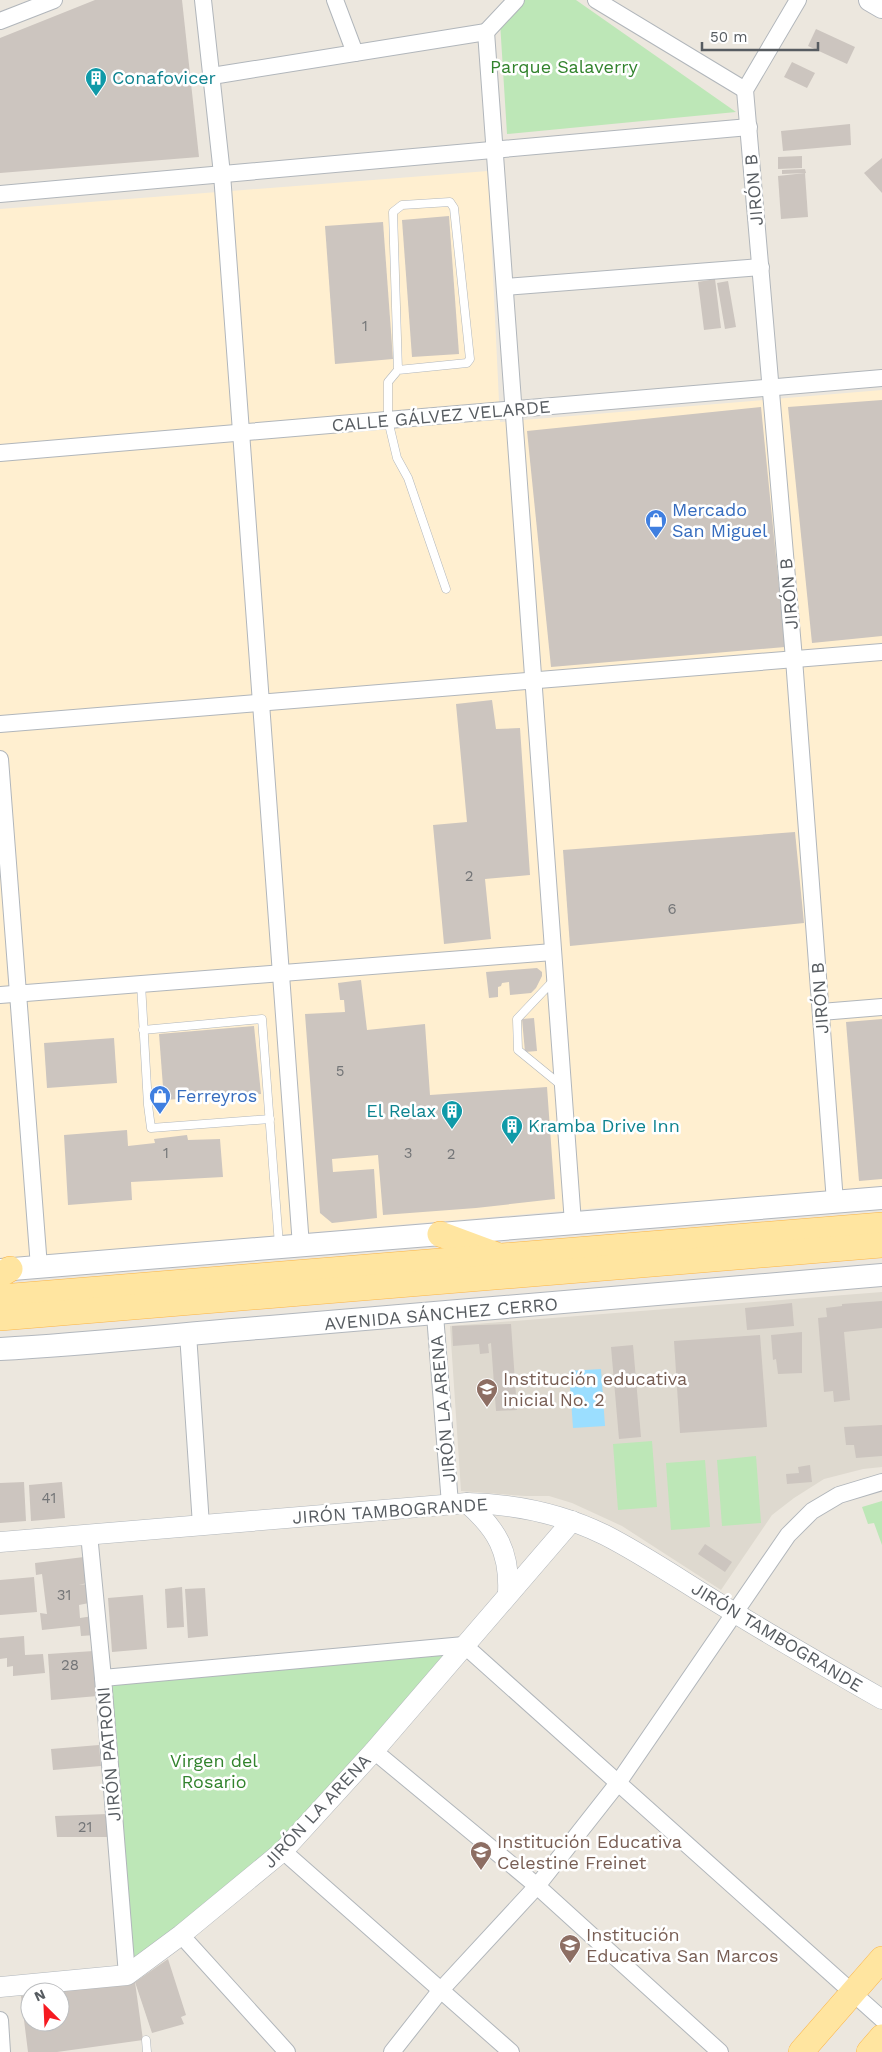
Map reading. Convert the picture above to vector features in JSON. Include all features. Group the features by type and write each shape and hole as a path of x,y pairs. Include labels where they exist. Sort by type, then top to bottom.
{"main road":[{"path":"870,0 882,7"},
{"path":"3,1271 882,1198"},
{"path":"0,1297 882,1225"},
{"path":"440,1234 501,1257"},
{"name":"AVENIDA SÁNCHEZ CERRO","path":"0,1318 882,1245"},
{"name":"AVENIDA SÁNCHEZ CERRO","path":"0,1349 74,1345 188,1334 436,1315 882,1275"},
{"path":"801,2052 882,1959"},
{"path":"869,2052 882,2037"}],"street":[{"path":"0,21 54,0"},
{"path":"203,0 222,174 281,973 290,1246"},
{"path":"335,0 355,53"},
{"path":"212,76 486,32 516,0"},
{"path":"596,0 745,90 798,0"},
{"path":"486,32 573,1223"},
{"name":"JIRÓN B","path":"745,90 794,659 835,1202"},
{"path":"0,194 749,127"},
{"path":"505,287 761,268"},
{"name":"CALLE GÁLVEZ VELARDE","path":"0,454 882,378"},
{"path":"0,724 882,652"},
{"path":"0,759 39,1267"},
{"path":"0,995 553,952"},
{"path":"821,1012 882,1007"},
{"name":"JIRÓN LA ARENA","path":"436,1315 458,1503 492,1528 506,1559 509,1576 508,1593"},
{"path":"188,1334 202,1525"},
{"path":"392,2052 440,1991 536,1886 618,1783 788,1535 812,1511 839,1495 875,1482 882,1482"},
{"name":"JIRÓN TAMBOGRANDE","path":"0,1542 458,1503 493,1504 530,1509 572,1521 633,1550 734,1613 882,1699"},
{"name":"JIRÓN LA ARENA","path":"127,1975 181,1935 284,1851 374,1751 508,1593 572,1521"},
{"name":"JIRÓN PATRONI","path":"89,1534 103,1678 127,1975"},
{"path":"103,1678 464,1645 882,2019"},
{"path":"374,1751 536,1886 720,2052"},
{"path":"284,1851 511,2052"},
{"path":"181,1935 287,2052"},
{"path":"0,1987 127,1975"},
{"path":"0,2020 2,2052"}],"lane":[{"path":"398,370 467,363 470,359 454,208 450,202 402,205 393,212 398,370 388,382 388,420 397,458 408,478 446,589"},
{"path":"556,978 517,1019 518,1050 563,1088"},
{"path":"141,984 151,1128 270,1120"},
{"path":"143,1030 262,1020 270,1120 290,1246"},
{"path":"146,2040 148,2052"}],"shaded area":[{"path":"488,171 500,422 882,390 882,1192 610,1207 0,1259 0,209"},
{"path":"882,1292 882,1467 863,1469 824,1479 794,1498 772,1515 721,1590 622,1526 572,1503 549,1496 461,1491 450,1326"}],"green space":[{"name":"Parque Salaverry","path":"520,0 576,0 736,112 507,134 500,22"},
{"path":"652,1441 657,1507 618,1510 613,1444"},
{"path":"756,1456 761,1523 722,1526 717,1460"},
{"path":"705,1460 710,1527 671,1530 666,1463"},
{"path":"882,1501 882,1545 874,1523 868,1524 862,1507"},
{"name":"Virgen del Rosario","path":"464,1645 283,1851 127,1975 103,1678"}],"water":[{"path":"601,1369 605,1426 573,1428 569,1371"}],"building":[{"name":"Conafovicer","path":"95,0 182,0 199,157 0,173 0,38"},
{"path":"816,29 855,47 847,64 808,46"},
{"path":"792,62 815,73 807,88 784,77"},
{"path":"850,124 851,145 783,151 781,131"},
{"path":"802,156 802,168 778,169 778,157"},
{"path":"882,158 882,193 864,173"},
{"path":"805,169 806,173 782,174 782,170"},
{"path":"805,173 808,217 781,219 778,176"},
{"path":"449,216 459,354 412,357 402,220"},
{"path":"383,222 393,359 335,364 325,226"},
{"path":"715,279 721,328 704,330 698,282"},
{"path":"728,281 736,327 725,329 717,283"},
{"path":"882,400 882,636 812,643 788,407"},
{"name":"Mercado San Miguel","path":"761,407 785,647 551,667 527,431"},
{"path":"492,700 496,729 520,728 530,875 485,879 491,939 444,944 433,825 467,822 456,704"},
{"path":"795,832 804,923 570,946 563,850"},
{"path":"537,968 542,972 542,976 531,993 510,995 509,982 502,983 498,987 498,997 489,998 486,972"},
{"path":"361,980 367,1030 425,1024 430,1095 547,1087 555,1199 476,1208 383,1215 378,1155 332,1159 333,1172 374,1169 377,1218 332,1223 320,1213 305,1014 345,1012 344,1000 340,1000 338,983"},
{"path":"534,1018 537,1051 525,1052 522,1019"},
{"path":"882,1019 882,1179 859,1181 846,1022"},
{"path":"254,1026 261,1094 164,1100 159,1034"},
{"path":"114,1038 117,1083 47,1088 44,1043"},
{"path":"127,1130 128,1146 155,1143 154,1139 187,1135 188,1140 220,1139 223,1177 131,1182 132,1200 68,1205 64,1135"},
{"path":"882,1301 882,1328 844,1332 850,1400 834,1402 833,1391 824,1392 818,1318 827,1317 826,1308 842,1306 842,1304"},
{"path":"792,1303 794,1326 747,1330 745,1308"},
{"path":"511,1324 517,1410 496,1411 491,1343 488,1344 489,1353 480,1354 479,1344 453,1346 452,1326"},
{"path":"802,1332 802,1373 778,1374 776,1359 773,1360 771,1335"},
{"path":"760,1335 767,1427 680,1433 674,1341"},
{"path":"633,1345 641,1437 619,1439 611,1347"},
{"path":"882,1425 882,1456 856,1458 854,1445 846,1445 844,1427"},
{"path":"810,1465 812,1482 787,1484 786,1474 799,1473 798,1467"},
{"path":"24,1482 26,1521 0,1523 0,1483"},
{"path":"62,1482 65,1518 31,1521 29,1485"},
{"path":"705,1544 732,1562 725,1572 698,1554"},
{"path":"84,1557 87,1583 79,1585 87,1584 89,1603 79,1605 80,1618 93,1616 95,1635 81,1636 80,1626 42,1630 40,1613 47,1614 42,1574 36,1575 35,1563"},
{"path":"34,1577 37,1612 0,1615 0,1580"},
{"path":"182,1587 184,1627 167,1628 165,1589"},
{"path":"205,1588 208,1636 188,1638 185,1589"},
{"path":"143,1595 147,1649 112,1652 108,1598"},
{"path":"24,1636 25,1655 43,1654 45,1673 13,1676 13,1666 7,1667 7,1658 0,1659 0,1638"},
{"path":"94,1651 98,1696 51,1700 48,1654"},
{"path":"99,1745 101,1766 53,1770 51,1749"},
{"path":"107,1814 108,1837 57,1837 55,1816"},
{"path":"168,1959 186,2015 181,2017 184,2024 152,2033 135,1982"},
{"path":"135,1982 143,2040 57,2052 28,2052 26,2032 70,2032 70,1990"}],"place":[{"name":"Conafovicer","path":"96,97"},
{"name":"Mercado San Miguel","path":"656,539"},
{"name":"Ferreyros","path":"160,1115"},
{"name":"El Relax","path":"452,1130"},
{"name":"Kramba Drive Inn","path":"512,1145"},
{"name":"Institución educativa inicial No. 2","path":"487,1408"},
{"name":"Institución Educativa Celestine Freinet","path":"481,1871"},
{"name":"Institución Educativa San Marcos","path":"570,1964"}]}
